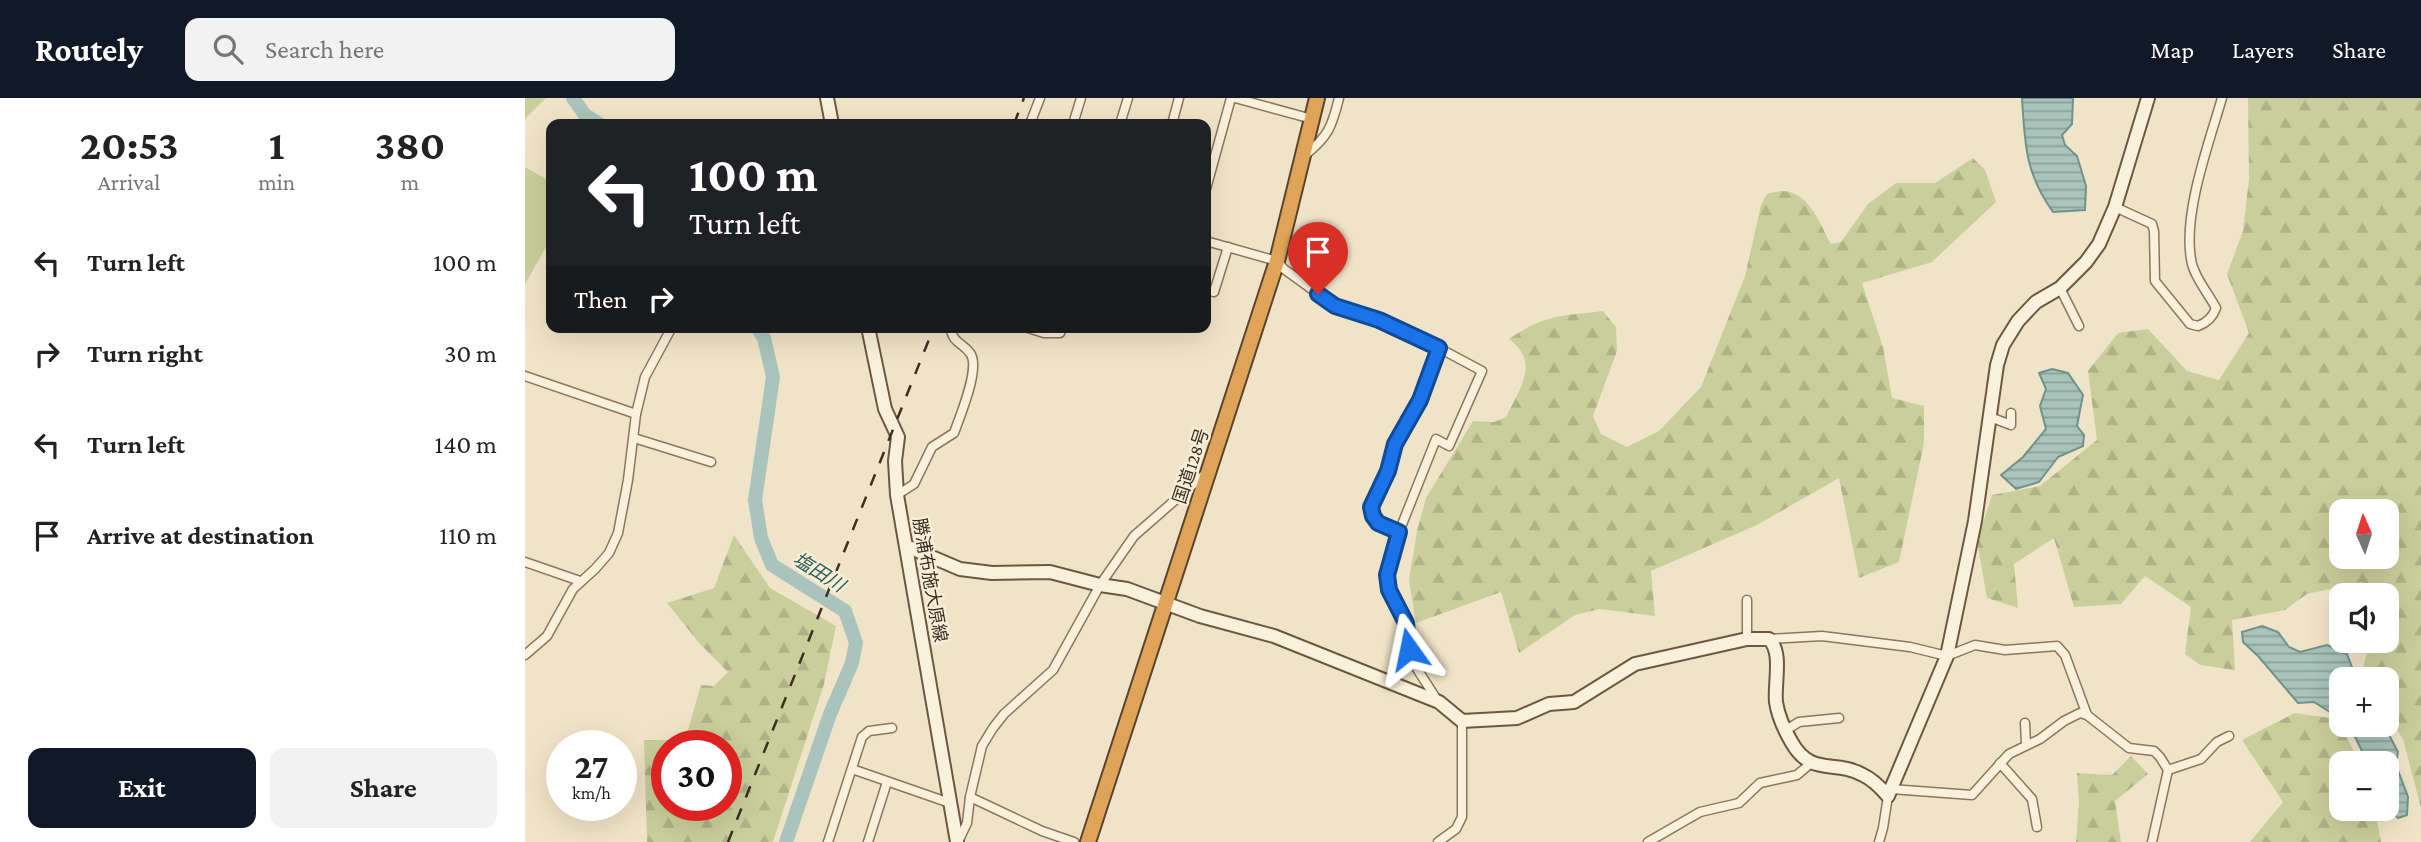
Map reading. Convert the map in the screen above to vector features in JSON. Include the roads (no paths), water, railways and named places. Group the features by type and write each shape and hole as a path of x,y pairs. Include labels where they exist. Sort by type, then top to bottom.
{"highway":[{"name":"国道128号","path":"1088,842 1277,261 1317,98"}],"street":[{"path":"827,98 831,119"},
{"path":"1032,119 1040,98"},
{"path":"1074,119 1080,98"},
{"path":"1122,119 1128,98"},
{"path":"1173,119 1179,98"},
{"path":"1211,172 1233,98 1313,119"},
{"path":"1304,156 1322,141 1329,131 1339,98"},
{"path":"1879,842 1889,793 1947,656 1970,547 1997,365 2003,345 2018,321 2036,302 2060,288 2086,262 2099,244 2115,206 2148,98"},
{"path":"2115,206 2152,224 2154,281 2190,324 2198,326 2205,323 2215,307 2192,264 2190,229 2198,184 2222,98"},
{"path":"1211,242 1277,261 1335,306 1389,324 1482,371 1449,446 1436,439 1399,532 1387,575 1389,590 1406,623 1414,664 1439,702 1462,721 1517,718 1549,704 1574,702 1635,664 1747,639 1822,636 1910,647 1947,656 1975,645 2005,650 2057,646 2065,655 2087,715"},
{"path":"1211,291 1214,292 1227,247"},
{"path":"2060,288 2079,326"},
{"path":"525,655 547,636 568,598 580,581 595,569 608,553 618,533 636,414 648,369 669,333"},
{"name":"勝浦布施大原線","path":"869,333 885,408 898,438 895,461 897,495 958,842"},
{"path":"897,495 914,484 932,447 954,433 974,368 970,352 953,338 952,333"},
{"path":"1399,532 1378,523 1371,507 1388,471 1395,444 1420,400 1439,348"},
{"path":"525,376 636,414"},
{"path":"1990,417 2011,425 2011,413"},
{"path":"634,438 711,462"},
{"path":"958,842 967,823 982,746 1005,714 1053,670 1100,585 1134,536 1210,470"},
{"path":"906,546 960,569 992,573 1050,572 1127,589 1200,616 1274,636 1439,702"},
{"path":"525,562 580,581"},
{"path":"1747,600 1747,639"},
{"path":"1769,639 1776,648 1776,702 1794,745 1811,763 1843,768 1863,775 1889,793 1972,795 2009,754 2040,739 2080,713 2087,715 2129,748 2154,751 2161,757 2168,771 2152,842"},
{"path":"1786,730 1799,722 1839,718"},
{"path":"1438,842 1456,829 1462,817 1462,721"},
{"path":"2025,723 2026,744"},
{"path":"828,842 862,737 869,731 892,728"},
{"path":"2168,771 2201,759 2217,742 2229,736"},
{"path":"1648,842 1700,812 1738,803 1760,783 1797,775 1811,763"},
{"path":"2000,763 2032,799 2038,827"},
{"path":"852,769 950,803"},
{"path":"868,842 887,782"},
{"path":"970,797 1042,831 1074,842"}],"water":[{"path":"2022,98 2073,98 2072,124 2062,135 2065,145 2077,156 2086,186 2085,210 2053,212 2044,198 2028,158"},
{"path":"2052,369 2068,373 2083,395 2077,426 2084,435 2083,446 2058,457 2039,482 2016,489 2001,475 2023,457 2046,429 2040,406 2046,389 2039,373"},
{"path":"2262,626 2278,632 2289,647 2300,652 2327,645 2329,653 2347,654 2352,667 2329,667 2329,711 2314,702 2298,703 2243,642 2242,632"},
{"path":"2355,737 2390,737 2397,751 2362,751"},
{"path":"2399,773 2408,797 2407,815 2399,818"}],"waterway":[{"name":"塩田川","path":"573,98 591,119"},
{"name":"塩田川","path":"761,333 773,377 755,500 761,538 772,565 845,611 856,643 852,663 830,714 786,842"}],"railway":[{"path":"1016,119 1024,98"},
{"path":"728,842 932,333"}]}
